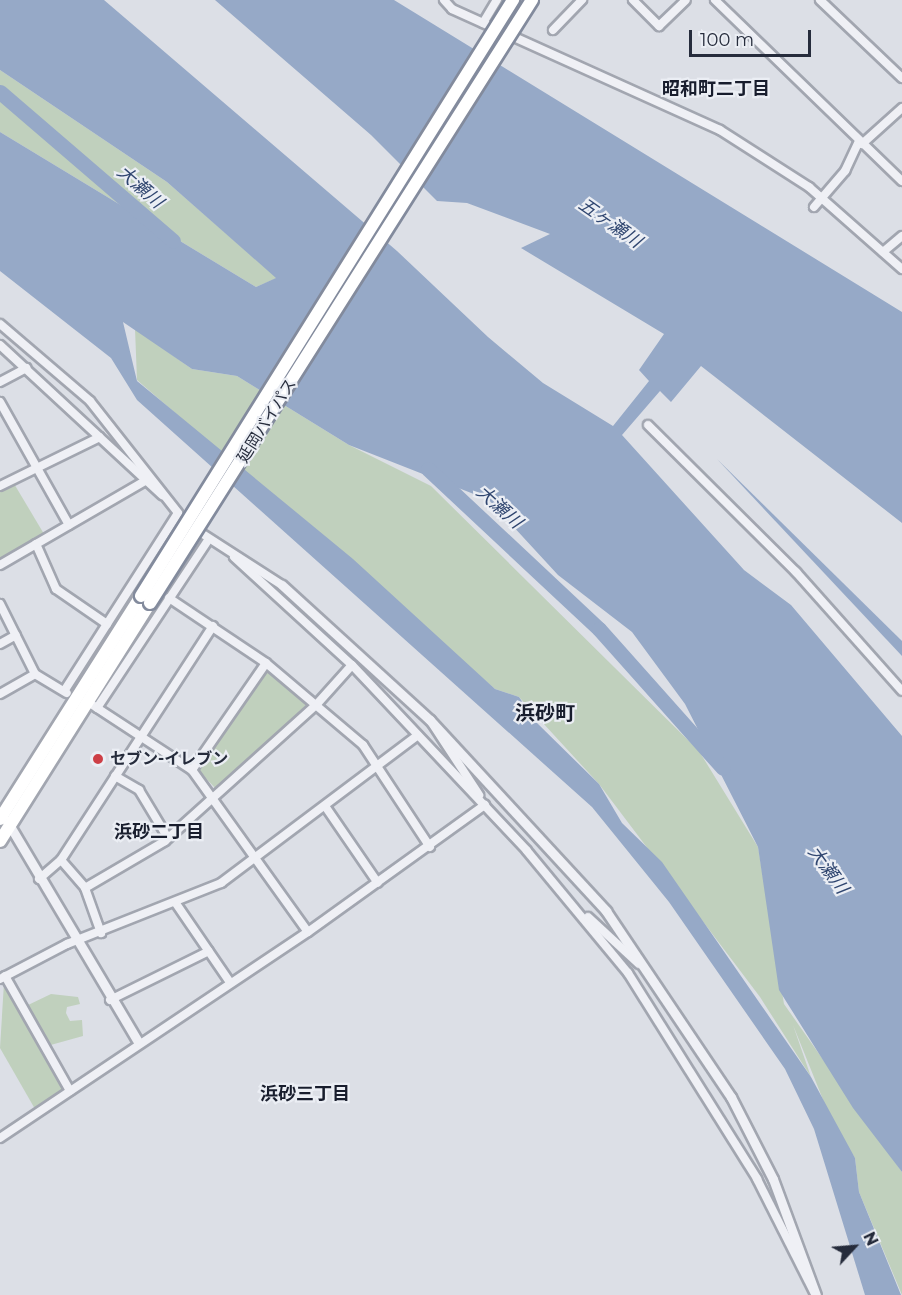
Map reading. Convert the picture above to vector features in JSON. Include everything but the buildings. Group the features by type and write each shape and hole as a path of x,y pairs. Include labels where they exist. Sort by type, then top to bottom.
{"highway":[{"name":"延岡バイパス","path":"3,817 92,705 145,600 513,0"},
{"name":"延岡バイパス","path":"0,841 3,817 70,695 145,600 532,0"}],"street":[{"path":"444,0 483,23 720,130 821,196 902,269"},
{"path":"483,23 497,0"},
{"path":"553,30 582,0"},
{"path":"633,0 659,26 686,0"},
{"path":"820,0 902,78"},
{"path":"720,2 902,181"},
{"path":"814,207 821,196 845,171 860,142 902,108"},
{"path":"883,252 902,236"},
{"path":"0,324 90,401 178,513"},
{"path":"0,345 100,437 207,542 282,585 430,720 572,870 650,969 750,1131 816,1294"},
{"path":"0,382 26,368"},
{"path":"0,402 34,467 69,525"},
{"path":"648,425 796,572 902,692"},
{"path":"0,486 34,467 100,437"},
{"path":"0,565 146,481"},
{"path":"0,604 35,674 70,695 107,624 178,513"},
{"path":"207,542 92,705 192,770 217,798 308,932"},
{"path":"36,544 56,589 107,624"},
{"path":"234,557 352,665 579,912 628,973 706,1093 816,1294"},
{"path":"169,598 266,663 363,745 430,847"},
{"path":"39,879 61,860 213,626"},
{"path":"0,644 15,635"},
{"path":"192,770 266,663"},
{"path":"85,888 168,838 217,798 317,704 352,665"},
{"path":"0,694 35,674"},
{"path":"430,720 486,809"},
{"path":"70,1091 3,978 75,944 221,883 377,768 417,735"},
{"path":"115,776 139,790 168,838"},
{"path":"326,806 378,883"},
{"path":"0,1138 229,981 308,932 486,809"},
{"path":"3,817 75,944 139,1043"},
{"path":"61,860 85,888 101,933"},
{"path":"175,902 229,981"},
{"path":"579,912 650,969"},
{"path":"110,1000 208,951"}],"green space":[{"path":"0,70 167,182 277,278 256,287 0,132"},
{"path":"135,329 192,369 237,376 349,445 431,486 699,751 758,847 784,1004 902,1172 902,1295 859,1192 855,1158 834,1127 793,1025 811,1077 760,997 599,784 519,697 495,689 137,380"},
{"path":"13,482 44,534 0,562 0,489"},
{"path":"267,670 308,703 218,791 197,769"},
{"path":"4,983 64,1089 35,1109 0,1048"},
{"path":"51,994 78,997 80,1004 67,1007 66,1013 70,1021 82,1020 83,1036 47,1046 26,1006"}],"water":[{"name":"五ヶ瀬川","path":"0,0 104,0 397,251 488,337 543,383 613,426 649,381 639,370 664,334 521,248 550,234 467,203 437,201 371,135 215,0 394,0 902,312 902,523 701,366 671,402 660,391 622,435 744,570 791,605 902,736 902,1172 853,1108 779,990 758,847 685,704 632,632 558,575 489,500 349,445 237,376 192,369 123,322 137,381 353,559 495,689 519,697 537,723 599,784 622,823 662,862 811,1077 855,1158 859,1192 901,1295 865,1295 814,1129 785,1069 669,902 592,807 137,400 111,358 0,271 0,132 256,287 276,278 167,182 0,70"},
{"path":"717,459 902,641 902,656"}],"waterway":[{"name":"大瀬川","path":"0,92 173,241"},
{"name":"大瀬川","path":"428,469 599,629 723,768"}],"place":[{"name":"セブン-イレブン","path":"98,759"}],"district":[{"name":"昭和町二丁目","path":"716,89"},
{"name":"浜砂町","path":"545,713"},
{"name":"浜砂二丁目","path":"159,832"},
{"name":"浜砂三丁目","path":"305,1094"}]}
